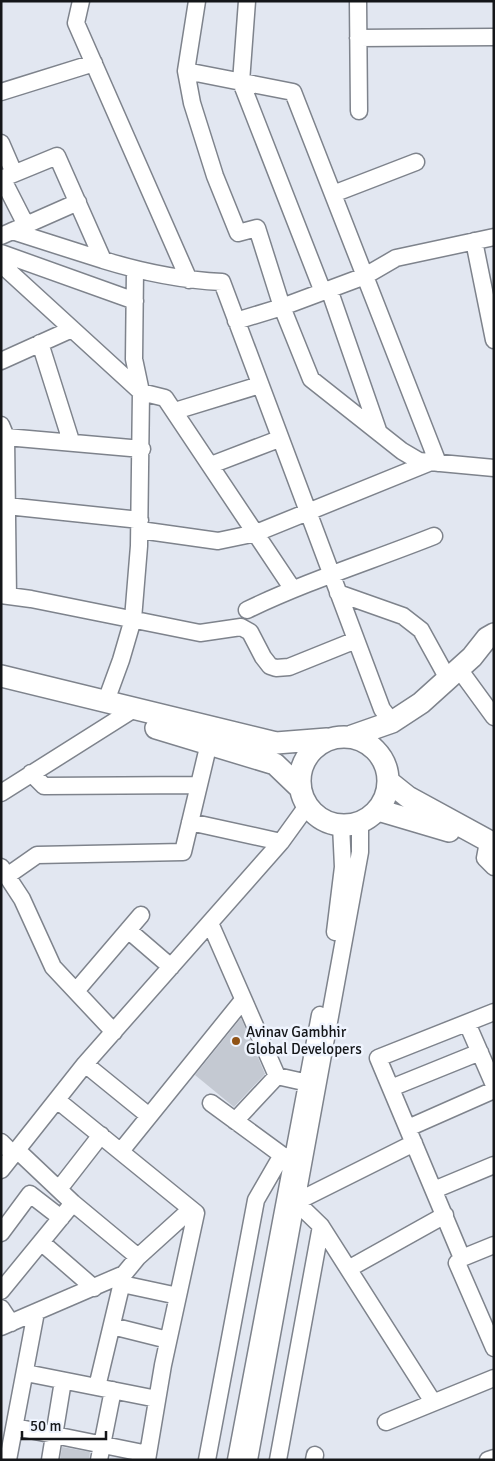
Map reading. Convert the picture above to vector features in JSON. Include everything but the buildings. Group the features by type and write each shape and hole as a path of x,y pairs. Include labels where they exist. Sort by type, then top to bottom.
{"main road":[{"path":"1,676 276,743 327,739 352,736 392,722 421,703 460,668 487,638 494,634"},
{"path":"460,668 494,647"},
{"path":"134,709 148,726 275,764 303,797 316,816 328,822 351,824 378,810 386,796 388,781 383,761 371,745 352,736"},
{"path":"371,745 392,722"},
{"path":"303,797 300,772 305,758 314,747 327,739"},
{"path":"388,781 408,797 491,843"},
{"path":"378,810 491,843"}],"street":[{"path":"81,1 76,23 189,280"},
{"path":"197,1 186,71 192,103 215,176 238,233 257,228 282,307 311,379 379,433 419,461 494,468"},
{"path":"247,1 241,82 326,291 379,433"},
{"path":"358,1 359,111"},
{"path":"358,38 494,37"},
{"path":"2,88 94,63"},
{"path":"186,71 293,92 365,276 434,463"},
{"path":"1,143 6,177 9,232"},
{"path":"6,177 58,156 103,260"},
{"path":"333,194 416,162"},
{"path":"9,232 78,202"},
{"path":"9,232 135,270 189,280 222,282 279,439 382,709 392,722"},
{"path":"236,321 282,307 365,276 396,258 494,238"},
{"path":"474,241 494,340"},
{"path":"1,253 135,301"},
{"path":"1,264 141,392 165,398 292,588"},
{"path":"106,701 133,619 140,525 141,392 134,359 135,270"},
{"path":"2,359 72,329"},
{"path":"40,343 71,441"},
{"path":"175,411 260,385"},
{"path":"142,449 3,431 7,506 5,596 200,633 241,627 250,632 263,657 270,666 276,668 289,667 356,640"},
{"path":"211,465 279,439"},
{"path":"7,506 140,525 218,540 256,533 434,463"},
{"path":"246,610 292,588 332,576 434,536"},
{"path":"338,593 403,616 422,630 460,668 494,717"},
{"path":"1,793 134,709"},
{"path":"114,1032 53,967 22,899 4,871 38,855 182,852 209,743"},
{"path":"31,773 44,786 199,785"},
{"path":"1,1170 86,1064 281,842 303,797"},
{"path":"190,822 281,842"},
{"path":"248,1460 291,1197 292,1162 313,1084 360,852 351,824"},
{"path":"491,843 484,858 494,867"},
{"path":"76,991 141,915"},
{"path":"210,923 276,1076"},
{"path":"128,930 171,967"},
{"path":"120,1151 243,1000"},
{"path":"462,1258 378,1058 494,1012"},
{"path":"467,1023 494,1085"},
{"path":"391,1088 480,1052"},
{"path":"86,1064 149,1116"},
{"path":"276,1076 313,1084"},
{"path":"234,1121 276,1076"},
{"path":"408,1128 494,1090"},
{"path":"15,1427 54,1435 100,1452 147,1457 168,1340 196,1213 57,1100"},
{"path":"211,1103 292,1162"},
{"path":"59,1189 101,1135"},
{"path":"1,1142 138,1257"},
{"path":"291,1197 414,1143"},
{"path":"207,1460 256,1200 292,1162"},
{"path":"434,1190 494,1165"},
{"path":"1,1233 30,1194 61,1218"},
{"path":"291,1197 321,1226 350,1268 433,1402"},
{"path":"236,1460 291,1197"},
{"path":"1,1291 73,1202"},
{"path":"100,1452 112,1326 123,1279 138,1257 191,1208"},
{"path":"350,1268 444,1215"},
{"path":"278,1460 321,1226"},
{"path":"41,1242 94,1288"},
{"path":"494,1245 462,1258 457,1263 494,1348"},
{"path":"1,1308 4,1327 94,1288 123,1279 178,1296"},
{"path":"8,1460 26,1373 36,1312"},
{"path":"112,1326 168,1340"},
{"path":"26,1373 157,1399"},
{"path":"386,1422 494,1378"},
{"path":"50,1460 63,1380"},
{"path":"488,1460 494,1458"}],"place":[{"name":"Avinav Gambhir Global Developers","path":"236,1041"}]}
